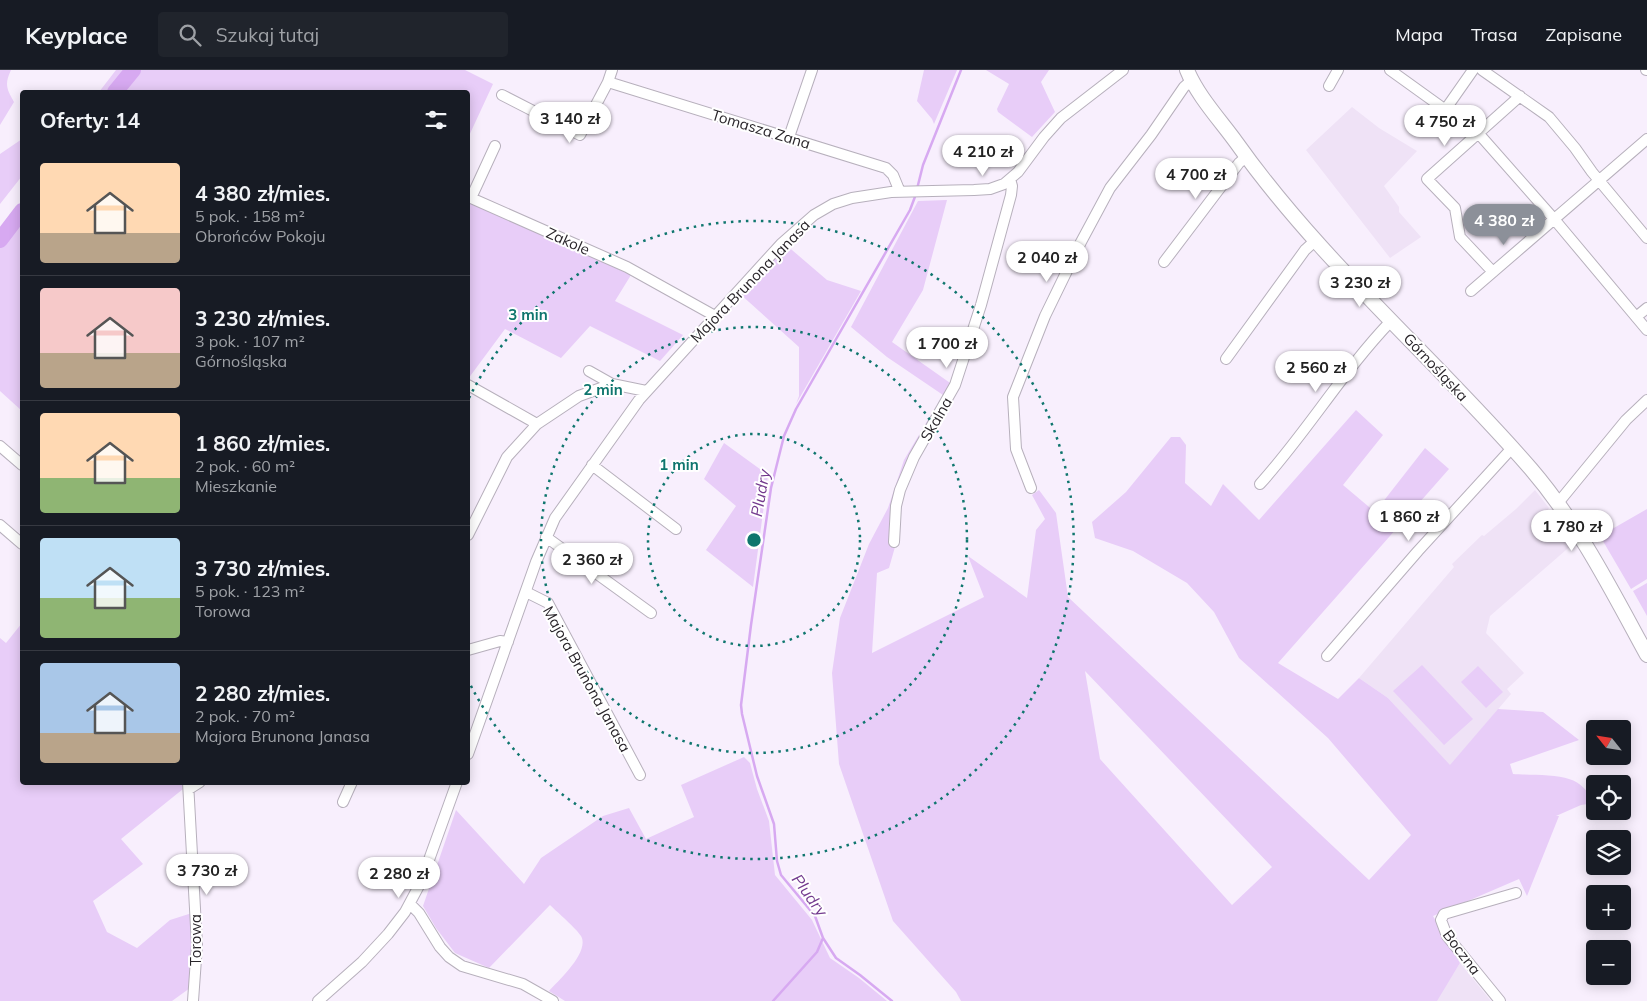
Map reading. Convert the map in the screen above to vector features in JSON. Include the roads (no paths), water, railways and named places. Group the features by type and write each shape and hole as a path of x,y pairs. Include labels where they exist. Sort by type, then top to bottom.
{"street":[{"path":"502,94 580,135 608,82 612,70"},
{"path":"789,137 812,70"},
{"name":"Majora Brunona Janasa","path":"470,748 546,537 562,507 646,391 786,238 814,215 829,206 852,198 876,193 964,191 1001,185 1018,172 1061,118 1123,70"},
{"path":"1328,86 1338,70"},
{"path":"1390,70 1479,134 1554,219 1647,330"},
{"path":"1445,110 1472,70"},
{"path":"1482,70 1549,117 1647,238"},
{"path":"1031,488 1016,449 1013,397 1045,316 1110,188 1184,88 1192,80"},
{"name":"Górnośląska","path":"1192,80 1246,157 1280,200 1512,448 1558,503 1593,558 1647,655"},
{"name":"Tomasza Zana","path":"608,82 886,168 894,175 904,192"},
{"path":"1493,272 1460,237 1455,208 1427,179 1520,96"},
{"path":"1471,291 1647,139"},
{"name":"Zakole","path":"495,146 471,198 626,268 715,316"},
{"path":"1164,262 1239,163 1246,157"},
{"name":"Skalna","path":"894,542 896,506 906,476 914,457 955,385 982,305 1011,195 1012,186 1010,180"},
{"path":"1226,359 1305,250 1316,240"},
{"path":"1636,317 1647,308"},
{"path":"1260,484 1282,460 1361,355 1392,321"},
{"path":"589,371 612,384 646,391"},
{"path":"470,522 507,457 537,424 579,396 612,384"},
{"path":"470,386 537,424"},
{"path":"1558,503 1626,420 1647,400"},
{"path":"0,446 20,463"},
{"path":"1327,656 1418,551 1512,448"},
{"path":"592,465 676,529"},
{"path":"0,525 20,542"},
{"path":"546,537 651,613"},
{"name":"Majora Brunona Janasa","path":"526,592 548,603 640,775"},
{"path":"470,649 500,641 508,642"},
{"path":"343,802 351,785"},
{"path":"318,1001 369,955 397,924 410,904 421,882 456,785"},
{"name":"Torowa","path":"188,786 197,945 192,1001"},
{"name":"Boczna","path":"1500,1001 1447,936 1441,920 1444,914 1516,893"},
{"path":"410,904 419,913 440,947 449,957 462,966 523,984 553,1001"}],"waterway":[{"path":"117,90 133,70"},
{"name":"Pludry","path":"917,189 923,165 961,70"},
{"name":"Pludry","path":"892,1001 836,958 823,938 815,916 781,875 777,861 774,824 757,776 741,705 771,488 784,436 796,409 910,210 916,194"},
{"path":"0,240 20,214"},
{"path":"773,1001 817,952 823,938"}]}
